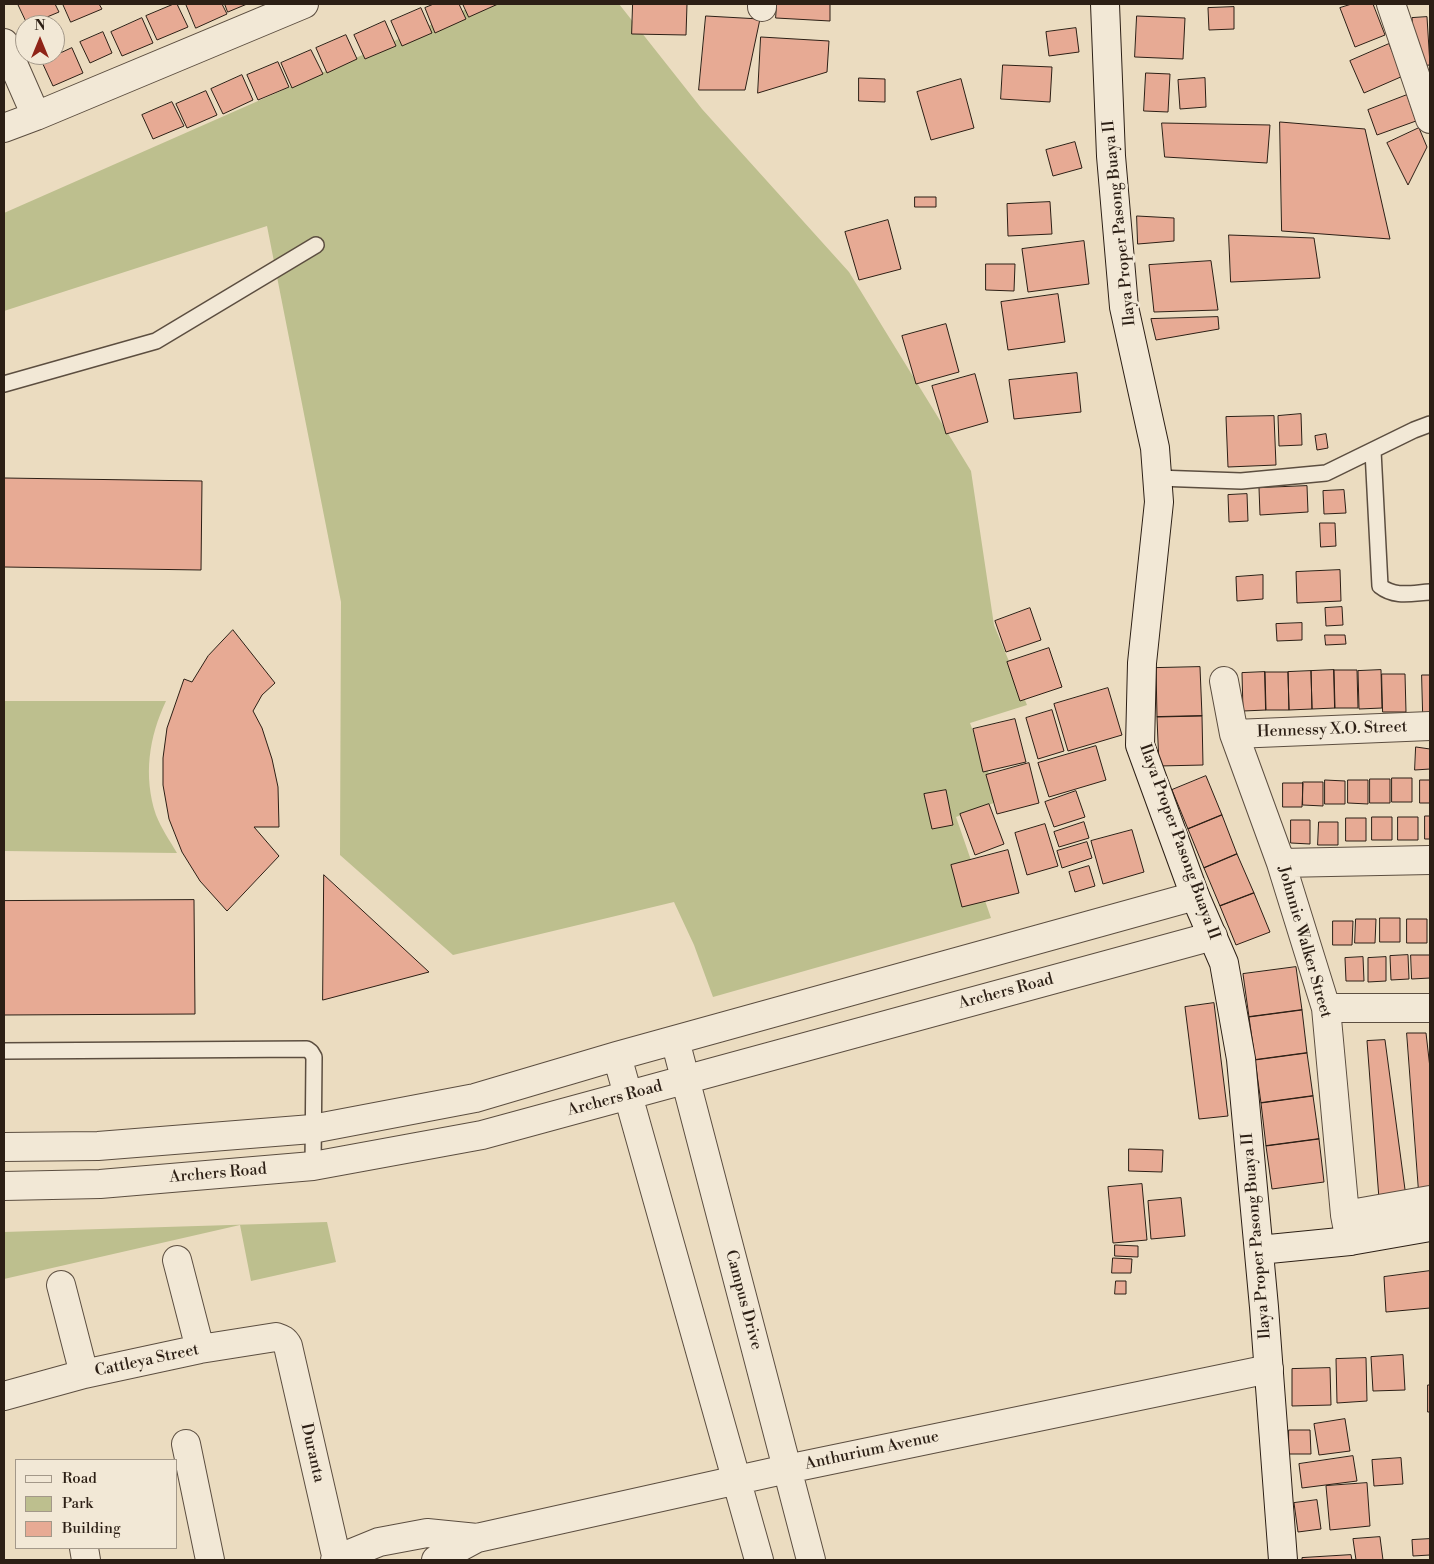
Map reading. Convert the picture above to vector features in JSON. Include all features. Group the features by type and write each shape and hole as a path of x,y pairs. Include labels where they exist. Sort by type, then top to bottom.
{"street":[{"path":"4,128 304,4"},
{"name":"Ilaya Proper Pasong Buaya II","path":"1105,4 1111,156 1124,307 1155,448 1159,502 1142,663 1140,744 1195,896 1224,963 1241,1059 1269,1369 1283,1560"},
{"path":"1396,4 1391,4 1430,119"},
{"path":"4,43 36,116"},
{"name":"Johnnie Walker Street","path":"1224,681 1234,734 1281,863 1326,1008 1347,1228"},
{"name":"Hennessy X.O. Street","path":"1234,734 1430,726"},
{"path":"1281,863 1430,860"},
{"path":"4,1147 98,1146 312,1129 475,1098 617,1056 1195,896"},
{"name":"Archers Road","path":"4,1186 100,1184 314,1166 482,1135 1213,936"},
{"path":"1326,1008 1430,1008"},
{"name":"Campus Drive","path":"675,1040 811,1560"},
{"path":"617,1056 759,1560"},
{"path":"1259,1250 1347,1228 1430,1200"},
{"path":"1347,1228 1430,1228"},
{"path":"177,1260 200,1349"},
{"path":"61,1284 84,1374"},
{"name":"Cattleya Street","path":"4,1396 84,1374 200,1349 276,1338 286,1341 288,1346"},
{"name":"Duranta","path":"288,1346 337,1560"},
{"name":"Anthurium Avenue","path":"436,1560 477,1538 787,1469 1269,1369"},
{"path":"186,1444 210,1560"},
{"name":"Anthurium Avenue","path":"337,1560 379,1542 427,1533 477,1538"}],"lane":[{"path":"4,384 156,341 316,245"},
{"path":"1157,478 1241,481 1326,473 1430,424"},
{"path":"1373,451 1380,586 1388,592 1399,594 1430,592"},
{"path":"4,1051 307,1049 314,1057 312,1129 314,1166"}],"green space":[{"path":"478,4 619,4 702,109 849,272 971,471 994,625 1027,705 970,723 999,801 956,817 991,918 713,997 694,945 674,902 453,955 340,855 341,602 267,226 4,311 4,213"},
{"path":"4,701 166,701 155,729 152,743 149,771 150,786 156,815 177,853 4,851"},
{"path":"327,1222 336,1262 251,1281 240,1225 4,1279 4,1232"}],"building":[{"path":"18,4 55,4 59,12 52,15 23,15"},
{"path":"63,4 99,4 102,9 71,22"},
{"path":"177,4 188,27 157,40 146,16"},
{"path":"186,4 222,4 227,14 196,28"},
{"path":"225,4 247,4 228,12"},
{"path":"434,4 459,4 466,19 435,33 425,8"},
{"path":"463,4 498,4 469,17"},
{"path":"633,4 687,4 686,35 632,34"},
{"path":"777,4 830,4 830,21 776,18"},
{"path":"1352,4 1373,4 1385,35 1355,47 1340,8"},
{"path":"1234,7 1234,29 1209,30 1208,8"},
{"path":"421,8 432,33 402,46 391,21"},
{"path":"706,16 760,19 745,90 699,90"},
{"path":"1137,16 1185,18 1183,59 1135,57"},
{"path":"1427,17 1430,65 1416,66 1412,18"},
{"path":"142,18 153,43 122,56 111,32"},
{"path":"385,21 396,46 365,59 354,35"},
{"path":"1076,28 1079,52 1049,56 1046,32"},
{"path":"103,32 112,53 90,63 80,42"},
{"path":"346,35 357,59 327,73 316,48"},
{"path":"761,37 829,41 827,72 758,93"},
{"path":"1389,44 1403,76 1364,93 1350,61"},
{"path":"72,48 83,73 53,86 43,65 65,65 65,51"},
{"path":"311,50 323,74 292,88 281,63"},
{"path":"278,62 289,87 258,100 247,75"},
{"path":"1003,65 1052,67 1050,102 1001,99"},
{"path":"1146,73 1170,74 1168,112 1144,111"},
{"path":"242,75 253,100 223,114 211,89"},
{"path":"859,78 885,79 885,102 859,101"},
{"path":"1205,78 1206,107 1180,109 1178,80"},
{"path":"961,79 974,128 931,140 917,92"},
{"path":"206,91 217,115 187,128 176,104"},
{"path":"1407,95 1416,121 1377,135 1368,110"},
{"path":"172,102 184,126 153,139 142,115"},
{"path":"1280,122 1365,129 1390,239 1282,231"},
{"path":"1162,123 1270,125 1267,163 1165,157"},
{"path":"1419,128 1427,147 1408,185 1387,143"},
{"path":"1075,142 1082,168 1053,176 1046,150"},
{"path":"915,197 936,197 936,207 915,207"},
{"path":"1050,202 1052,234 1008,236 1007,204"},
{"path":"1137,216 1174,218 1174,241 1138,244"},
{"path":"888,220 901,269 859,280 845,232"},
{"path":"1229,235 1314,238 1320,278 1231,282"},
{"path":"1084,241 1089,284 1028,292 1022,249"},
{"path":"1211,261 1218,310 1154,312 1149,265"},
{"path":"986,264 1015,264 1014,291 986,290"},
{"path":"1058,294 1065,342 1008,350 1001,302"},
{"path":"1218,317 1219,329 1156,340 1151,319"},
{"path":"946,324 959,372 916,384 902,336"},
{"path":"1077,373 1081,412 1014,419 1009,380"},
{"path":"975,374 988,422 946,434 932,386"},
{"path":"1301,414 1302,445 1279,446 1278,416"},
{"path":"1274,416 1276,465 1228,467 1226,417"},
{"path":"1326,434 1328,448 1317,450 1315,436"},
{"path":"4,478 202,481 201,570 4,567"},
{"path":"1307,486 1308,512 1260,515 1259,488"},
{"path":"1344,490 1346,513 1324,514 1323,491"},
{"path":"1247,494 1248,521 1229,522 1228,495"},
{"path":"1320,523 1335,523 1336,546 1321,547"},
{"path":"1340,570 1341,601 1297,603 1296,572"},
{"path":"1263,575 1263,599 1237,601 1236,577"},
{"path":"1342,607 1343,625 1326,626 1325,608"},
{"path":"1030,608 1041,640 1006,652 995,621"},
{"path":"1302,623 1302,640 1277,641 1276,624"},
{"path":"233,630 275,683 262,695 253,711 262,728 272,759 278,787 279,827 254,827 279,856 227,911 200,881 182,852 169,819 163,785 163,758 167,728 184,679 192,682 208,656"},
{"path":"1325,635 1345,635 1346,644 1326,645"},
{"path":"1049,648 1062,687 1020,701 1007,662"},
{"path":"1200,667 1202,716 1157,717 1156,668"},
{"path":"1334,670 1335,708 1312,709 1311,671"},
{"path":"1334,670 1357,670 1358,708 1335,708"},
{"path":"1381,670 1382,708 1359,709 1358,671"},
{"path":"1311,671 1312,709 1289,710 1288,672"},
{"path":"1265,672 1288,672 1289,710 1266,710"},
{"path":"1265,672 1266,710 1243,711 1242,673"},
{"path":"1382,674 1405,674 1406,712 1383,712"},
{"path":"1422,675 1430,675 1430,712 1423,713"},
{"path":"1108,688 1122,735 1068,751 1054,704"},
{"path":"1052,710 1064,751 1038,759 1026,718"},
{"path":"1202,716 1203,765 1159,766 1157,717"},
{"path":"1015,719 1026,762 983,772 973,729"},
{"path":"1096,746 1106,780 1049,797 1038,763"},
{"path":"1416,747 1430,749 1430,769 1415,770"},
{"path":"1029,763 1039,803 997,814 986,775"},
{"path":"1206,776 1222,815 1188,829 1172,790"},
{"path":"1392,778 1412,778 1412,802 1392,802"},
{"path":"1370,779 1390,779 1390,803 1370,803"},
{"path":"1325,780 1345,781 1345,804 1325,804"},
{"path":"1348,780 1368,780 1368,804 1348,803"},
{"path":"1420,780 1430,780 1430,803 1420,803"},
{"path":"1303,782 1323,782 1323,806 1303,805"},
{"path":"1283,783 1303,783 1302,807 1283,807"},
{"path":"946,790 953,825 932,829 924,794"},
{"path":"1076,791 1085,817 1054,827 1045,802"},
{"path":"989,804 1004,844 975,855 960,814"},
{"path":"1222,815 1237,854 1204,868 1188,829"},
{"path":"1425,816 1430,816 1430,839 1425,839"},
{"path":"1372,817 1392,817 1392,840 1372,840"},
{"path":"1398,817 1418,817 1418,840 1398,840"},
{"path":"1346,818 1366,818 1366,841 1346,841"},
{"path":"1291,820 1310,820 1310,844 1291,843"},
{"path":"1084,822 1089,838 1059,847 1054,832"},
{"path":"1319,822 1338,822 1338,845 1318,845"},
{"path":"1045,824 1058,866 1027,875 1015,833"},
{"path":"1132,830 1144,872 1103,884 1091,841"},
{"path":"1087,842 1092,858 1062,868 1057,851"},
{"path":"1008,850 1019,893 962,907 951,865"},
{"path":"1237,854 1254,893 1220,906 1204,868"},
{"path":"1089,866 1095,886 1075,892 1069,872"},
{"path":"324,875 429,972 323,1000"},
{"path":"1254,893 1270,932 1236,945 1220,906"},
{"path":"194,900 195,1014 4,1015 4,901"},
{"path":"1380,918 1400,918 1400,942 1380,942"},
{"path":"1356,919 1376,919 1375,943 1355,943"},
{"path":"1407,919 1427,919 1427,943 1407,943"},
{"path":"1333,921 1353,921 1352,945 1333,945"},
{"path":"1408,955 1409,979 1391,980 1390,956"},
{"path":"1411,955 1430,955 1430,978 1412,979"},
{"path":"1363,957 1364,981 1346,981 1345,958"},
{"path":"1386,957 1386,981 1368,982 1368,958"},
{"path":"1296,967 1302,1010 1249,1017 1243,974"},
{"path":"1214,1003 1228,1116 1199,1119 1185,1007"},
{"path":"1302,1010 1307,1053 1255,1060 1249,1017"},
{"path":"1407,1033 1426,1033 1430,1068 1430,1191 1419,1192"},
{"path":"1385,1040 1406,1197 1379,1199 1367,1041"},
{"path":"1307,1053 1313,1096 1261,1103 1255,1060"},
{"path":"1313,1096 1319,1139 1266,1146 1261,1103"},
{"path":"1319,1139 1324,1182 1272,1189 1266,1146"},
{"path":"1129,1149 1163,1150 1162,1172 1129,1171"},
{"path":"1142,1184 1147,1240 1113,1243 1108,1187"},
{"path":"1181,1198 1185,1236 1151,1239 1148,1201"},
{"path":"1115,1245 1138,1246 1138,1257 1115,1256"},
{"path":"1113,1258 1132,1259 1131,1273 1112,1273"},
{"path":"1430,1271 1430,1308 1386,1312 1384,1277"},
{"path":"1116,1281 1126,1281 1126,1294 1115,1294"},
{"path":"1403,1355 1405,1390 1373,1391 1371,1357"},
{"path":"1366,1358 1367,1401 1337,1403 1336,1359"},
{"path":"1330,1368 1331,1405 1292,1406 1292,1369"},
{"path":"1428,1385 1430,1385 1430,1412 1428,1412"},
{"path":"1345,1419 1350,1451 1319,1455 1314,1424"},
{"path":"1289,1430 1310,1430 1311,1454 1289,1454"},
{"path":"1353,1456 1357,1481 1302,1488 1299,1464"},
{"path":"1401,1458 1403,1484 1374,1486 1372,1460"},
{"path":"1367,1483 1370,1526 1330,1530 1326,1486"},
{"path":"1317,1500 1321,1529 1298,1532 1294,1503"},
{"path":"1380,1537 1383,1560 1356,1560 1353,1539"},
{"path":"1430,1539 1430,1555 1413,1556 1412,1540"},
{"path":"1351,1555 1352,1560 1302,1560 1302,1558"}]}
